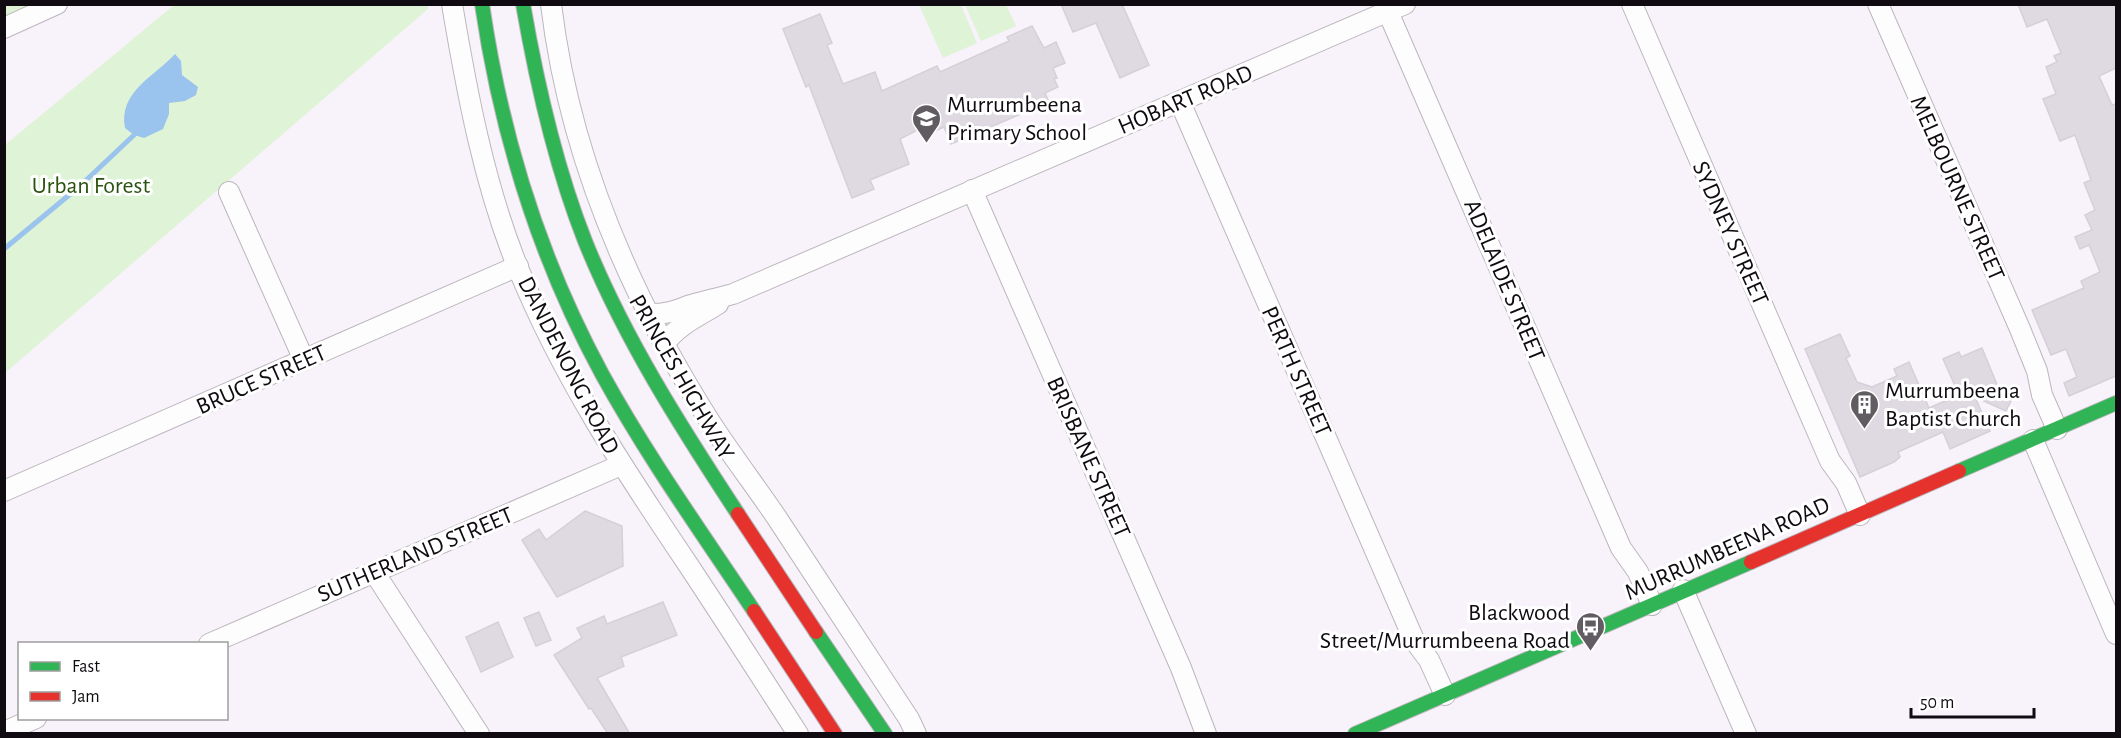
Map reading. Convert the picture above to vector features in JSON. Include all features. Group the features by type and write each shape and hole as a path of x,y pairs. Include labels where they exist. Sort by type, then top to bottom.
{"main road":[{"path":"482,4 495,80 524,190 562,289 591,351 618,400 835,734"},
{"name":"PRINCES HIGHWAY","path":"523,4 544,115 571,203 611,300 640,358 685,433 885,734"},
{"name":"MURRUMBEENA ROAD","path":"1354,734 1396,725 1439,698 2116,403"}],"street":[{"path":"4,28 57,4"},
{"name":"DANDENONG ROAD","path":"452,4 475,126 492,187 518,266 563,364 621,465 798,734"},
{"name":"SYDNEY STREET","path":"1632,4 1830,461 1846,483 1854,517"},
{"name":"MELBOURNE STREET","path":"1878,4 2037,371 2042,395 2063,427"},
{"path":"557,7 562,68 581,148 608,224 649,314 713,425 909,719 915,734"},
{"name":"HOBART ROAD","path":"649,314 663,315 733,294 1397,8"},
{"name":"ADELAIDE STREET","path":"1397,8 1621,548 1638,572 1646,607"},
{"name":"PERTH STREET","path":"1180,102 1414,640 1429,660 1439,698"},
{"name":"BRISBANE STREET","path":"972,190 1207,731"},
{"path":"229,192 304,360"},
{"name":"BRUCE STREET","path":"4,491 518,266"},
{"name":"HOBART ROAD","path":"664,343 682,326 733,294"},
{"path":"2033,440 2116,634"},
{"name":"SUTHERLAND STREET","path":"214,642 621,465"},
{"path":"690,568 775,516"},
{"path":"374,572 479,734"},
{"path":"1683,590 1746,734"},
{"path":"4,732 31,720"}],"green space":[{"path":"5,5 39,5 5,18"},
{"name":"Urban Forest","path":"174,5 428,5 428,9 5,373 5,145"},
{"path":"919,5 961,5 977,43 943,58"},
{"path":"965,5 1006,5 1016,26 981,41"}],"water":[{"path":"175,54 181,61 182,75 198,87 196,95 185,101 169,103 169,114 163,129 144,138 134,135 125,128 124,115 127,104 140,86"}],"building":[{"path":"1061,4 1122,4 1149,65 1120,78 1096,23 1073,32"},
{"path":"2018,4 2116,4 2116,68 2099,76 2112,105 2116,104 2116,376 2069,396 2064,383 2077,377 2066,349 2051,355 2032,310 2084,288 2081,281 2100,272 2089,245 2080,249 2075,237 2092,230 2085,215 2095,210 2084,183 2091,180 2075,135 2060,141 2043,99 2056,94 2046,67 2057,62 2054,56 2061,53 2047,19 2027,27"},
{"path":"820,14 832,43 827,45 843,84 875,72 882,91 937,66 940,72 1009,41 1007,37 1032,26 1044,48 1056,42 1065,63 1053,68 1057,78 1054,79 1058,87 1045,93 1049,102 951,144 944,127 935,131 932,126 924,129 923,127 900,139 909,164 870,180 874,189 852,198 809,85 806,87 783,29"},
{"path":"1840,334 1850,356 1846,358 1857,382 1872,387 1897,376 1894,369 1909,362 1929,408 1959,395 1943,359 1959,352 1961,357 1982,348 1998,387 2015,393 2006,411 1975,397 1990,431 1950,449 1943,432 1898,452 1900,457 1894,462 1860,477 1805,349"},
{"path":"585,511 622,526 623,566 557,597 522,540 539,529 546,540"},
{"path":"663,602 677,635 621,657 624,666 597,678 630,734 608,734 554,655 582,638 577,628 604,616 607,624"},
{"path":"539,612 551,640 536,646 524,618"},
{"path":"498,622 513,657 481,672 466,637"}],"waterway":[{"path":"4,249 80,186 134,135"}],"traffic: fast":[{"path":"482,4 490,52 512,148 541,240 559,286 619,405 675,494 754,611"},
{"path":"523,4 548,124 574,212 600,277 655,381 738,514"},
{"path":"1959,471 2116,403"},
{"path":"1355,734 1751,562"},
{"path":"816,632 885,734"}],"traffic: jam":[{"path":"1751,562 1959,471"},
{"path":"738,514 816,632"},
{"path":"754,611 835,734"}],"place":[{"name":"Murrumbeena Primary School","path":"926,144"},
{"name":"Murrumbeena Baptist Church","path":"1864,430"},
{"name":"Blackwood Street/Murrumbeena Road","path":"1591,652"}]}
